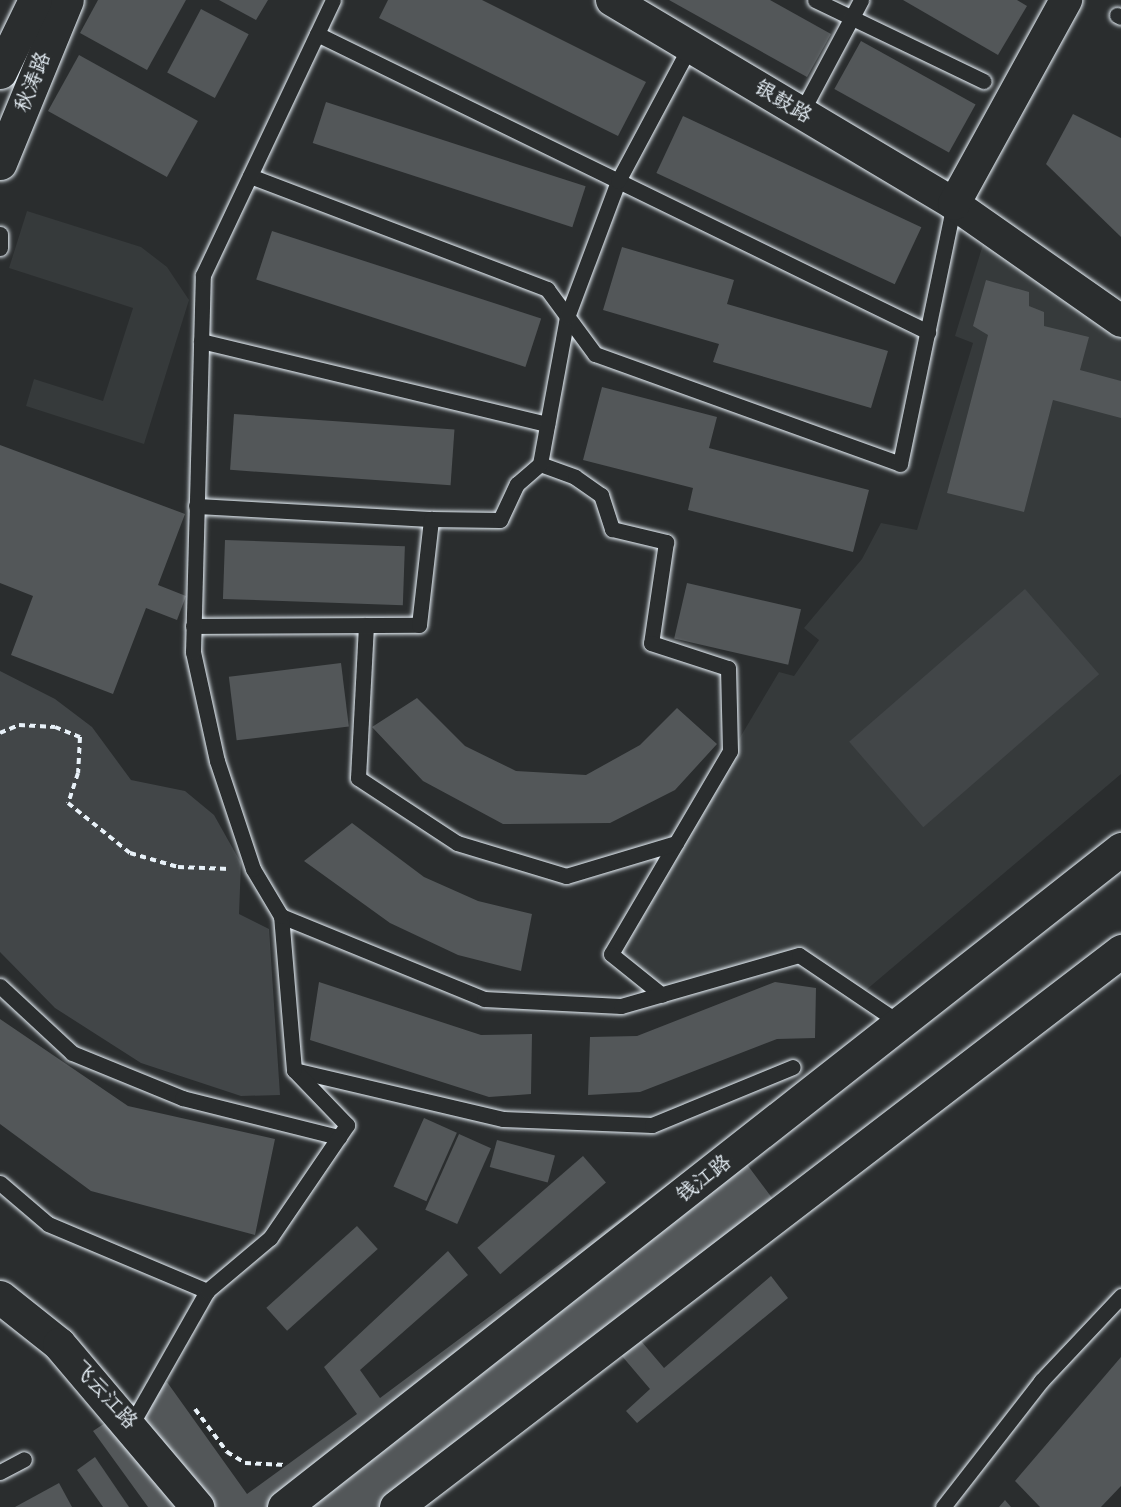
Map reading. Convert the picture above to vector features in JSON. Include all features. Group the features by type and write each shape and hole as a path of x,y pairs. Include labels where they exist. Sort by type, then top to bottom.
{"main road":[{"path":"0,72 34,0"},
{"name":"秋涛路","path":"0,163 67,0"},
{"name":"钱江路","path":"284,1507 1121,849"},
{"path":"396,1507 1121,951"},
{"name":"飞云江路","path":"0,1298 59,1344 131,1425 197,1507"}],"street":[{"name":"银鼓路","path":"612,0 954,204 1121,321"},
{"path":"954,204 1066,0"}],"lane":[{"path":"131,1425 207,1291 270,1238 347,1125 294,1070 281,916 253,869 217,761 193,652 202,275 333,0"},
{"path":"815,0 850,20 982,81"},
{"path":"801,112 861,0"},
{"path":"317,33 928,332"},
{"path":"196,506 430,519 500,520 517,484 540,465 567,317 618,181 690,46"},
{"path":"249,176 547,289 595,354 900,465 954,204"},
{"path":"0,234 0,248"},
{"path":"201,341 547,424"},
{"path":"540,465 575,477 601,495 612,529 666,542 651,643 728,668 730,751 611,954 662,995"},
{"path":"193,626 420,625 430,519"},
{"path":"366,625 358,778 457,843 566,876 676,843"},
{"path":"281,916 484,999 621,1006 799,955 900,1023"},
{"path":"0,986 72,1053 182,1098 339,1137"},
{"path":"294,1070 503,1119 652,1125 793,1067"},
{"path":"0,1183 48,1224 207,1291"},
{"path":"943,1507 1041,1382 1121,1296"},
{"path":"0,1472 24,1459"}],"path":[{"path":"0,733 20,725 55,728 80,737 78,773 68,803 130,853 178,867 253,869"},
{"path":"195,1409 227,1452 245,1463 288,1465 298,1459"}],"shaded area":[{"path":"27,211 141,247 167,267 189,300 144,444 26,406 34,379 103,401 133,308 9,268"},
{"path":"988,228 1121,321 1121,774 859,996 799,955 662,995 611,954 779,672 794,676 819,640 804,628 862,559 881,523 917,530 973,343 955,336"},
{"path":"1025,589 1099,674 923,827 849,742"},
{"path":"0,671 55,699 92,727 131,780 185,791 214,815 241,863 239,914 269,929 280,1095 241,1096 141,1063 55,1008 0,952"}],"building":[{"path":"98,0 186,0 147,70 80,33"},
{"path":"219,0 268,0 256,20"},
{"path":"388,0 482,0 646,82 618,136 379,18"},
{"path":"669,0 770,0 831,34 807,77"},
{"path":"903,0 1017,0 1027,6 998,55"},
{"path":"201,9 249,34 215,98 167,73"},
{"path":"861,41 976,105 949,153 834,89"},
{"path":"79,55 198,121 167,177 48,111"},
{"path":"326,102 586,186 572,227 313,143"},
{"path":"1073,114 1121,138 1121,237 1046,164"},
{"path":"683,116 921,227 895,284 656,173"},
{"path":"272,231 541,318 525,367 256,280"},
{"path":"622,247 734,280 727,304 888,351 871,408 713,362 719,344 603,310"},
{"path":"986,280 1029,292 1029,306 1044,312 1044,326 1089,337 1080,370 1121,381 1121,418 1053,400 1024,512 947,493 988,335 973,326"},
{"path":"602,387 717,417 709,448 869,490 853,552 688,510 693,488 583,460"},
{"path":"234,414 454,429 451,485 230,470"},
{"path":"0,445 185,514 158,585 186,596 177,620 146,608 113,694 11,655 33,596 0,583"},
{"path":"225,540 405,546 403,605 223,599"},
{"path":"687,583 801,609 788,665 674,639"},
{"path":"341,663 349,727 237,740 229,677"},
{"path":"417,698 465,746 516,771 586,775 640,745 677,708 717,744 675,790 610,823 503,824 423,781 372,727"},
{"path":"352,823 424,877 478,901 532,914 521,971 458,955 390,923 304,861"},
{"path":"319,982 481,1035 532,1034 531,1094 489,1097 310,1040"},
{"path":"775,982 816,988 815,1038 777,1039 640,1092 588,1095 590,1037 637,1036"},
{"path":"0,1019 128,1106 275,1139 255,1235 91,1191 0,1124"},
{"path":"424,1118 457,1133 426,1201 393,1187"},
{"path":"459,1134 491,1148 457,1224 425,1210"},
{"path":"728,1139 787,1218 636,1335 664,1368 771,1276 788,1298 637,1423 626,1411 650,1389 616,1349 407,1507 148,1507 93,1431 167,1382 247,1494 357,1414 324,1367 448,1251 468,1275 360,1370 380,1398"},
{"path":"497,1140 555,1156 548,1183 490,1167"},
{"path":"583,1156 606,1182 500,1274 477,1248"},
{"path":"357,1226 378,1249 287,1331 266,1308"},
{"path":"1121,1357 1121,1486 1101,1507 1040,1507 1015,1481"},
{"path":"95,1457 129,1507 103,1507 77,1470"},
{"path":"59,1483 72,1507 15,1507"},
{"path":"1005,1500 1011,1507 999,1507"}]}
